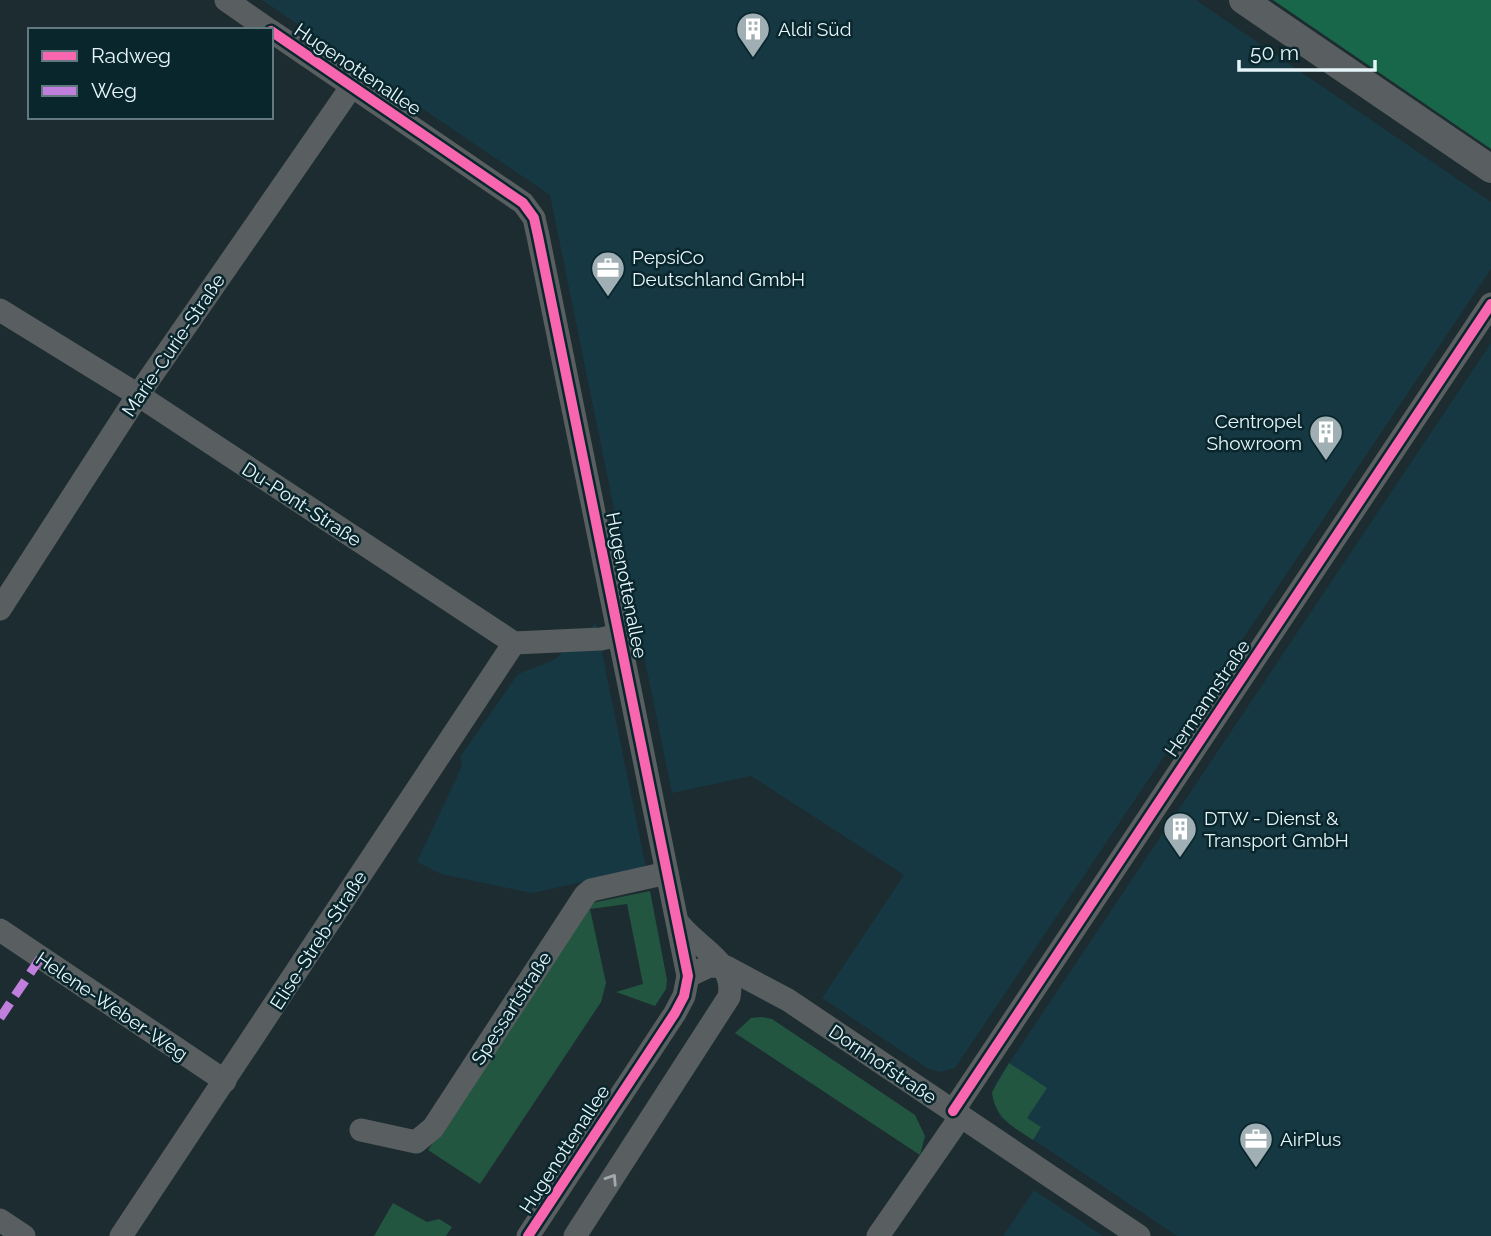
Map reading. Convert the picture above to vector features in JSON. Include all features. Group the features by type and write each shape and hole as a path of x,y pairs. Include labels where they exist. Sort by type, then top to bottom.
{"street":[{"name":"Hugenottenallee","path":"226,0 267,28"},
{"path":"1243,0 1491,169"},
{"name":"Hugenottenallee","path":"273,32 512,194 534,218 667,873 680,925 688,976 684,996 674,1013 528,1236"},
{"name":"Marie-Curie-Straße","path":"0,609 138,395 352,86"},
{"name":"Hermannstraße","path":"878,1236 1491,304"},
{"name":"Du-Pont-Straße","path":"0,310 138,395 514,643"},
{"path":"514,643 601,639 619,635"},
{"name":"Elise-Streb-Straße","path":"121,1236 514,643"},
{"name":"Spessartstraße","path":"361,1130 416,1142 433,1128 585,895 590,890 667,873"},
{"path":"575,1236 722,1012 730,990 726,967 691,938 680,925"},
{"name":"Helene-Weber-Weg","path":"0,930 225,1081"},
{"path":"688,976 709,966 726,967"},
{"name":"Dornhofstraße","path":"726,967 788,1000 1139,1236"},
{"path":"0,1220 24,1236"}],"shaded area":[{"path":"262,0 1196,0 1491,202 1491,269 955,1068 939,1072 927,1068 822,998 904,875 751,776 672,793 550,195"},
{"path":"1491,343 1491,1236 1177,1236 1001,1118 994,1103 995,1084"},
{"path":"596,623 646,868 532,893 441,874 417,862 462,766 460,757 518,674 554,660"},
{"path":"1034,1190 1103,1236 1003,1236"}],"green space":[{"path":"1273,0 1491,0 1491,149"},
{"path":"650,891 667,980 666,989 655,1006 616,992 643,984 627,904 590,909 606,983 601,1002 480,1184 428,1150 592,903"},
{"path":"751,1018 772,1019 915,1115 925,1136 920,1155 735,1033"},
{"path":"1009,1063 1047,1088 1027,1118 1041,1127 1033,1140 1001,1115 994,1101 992,1092"},
{"path":"393,1203 427,1222 439,1219 452,1227 446,1236 374,1236"}],"marked path":[{"path":"0,1018 41,957"}],"cycle path":[{"path":"273,32 523,203 534,218 538,236 688,976 684,996 675,1013 528,1236"},
{"path":"953,1111 1491,304"}],"place":[{"name":"Aldi Süd","path":"753,59"},
{"name":"PepsiCo Deutschland GmbH","path":"608,298"},
{"name":"Centropel Showroom","path":"1326,462"},
{"name":"DTW - Dienst & Transport GmbH","path":"1180,859"},
{"name":"AirPlus","path":"1256,1169"}]}
